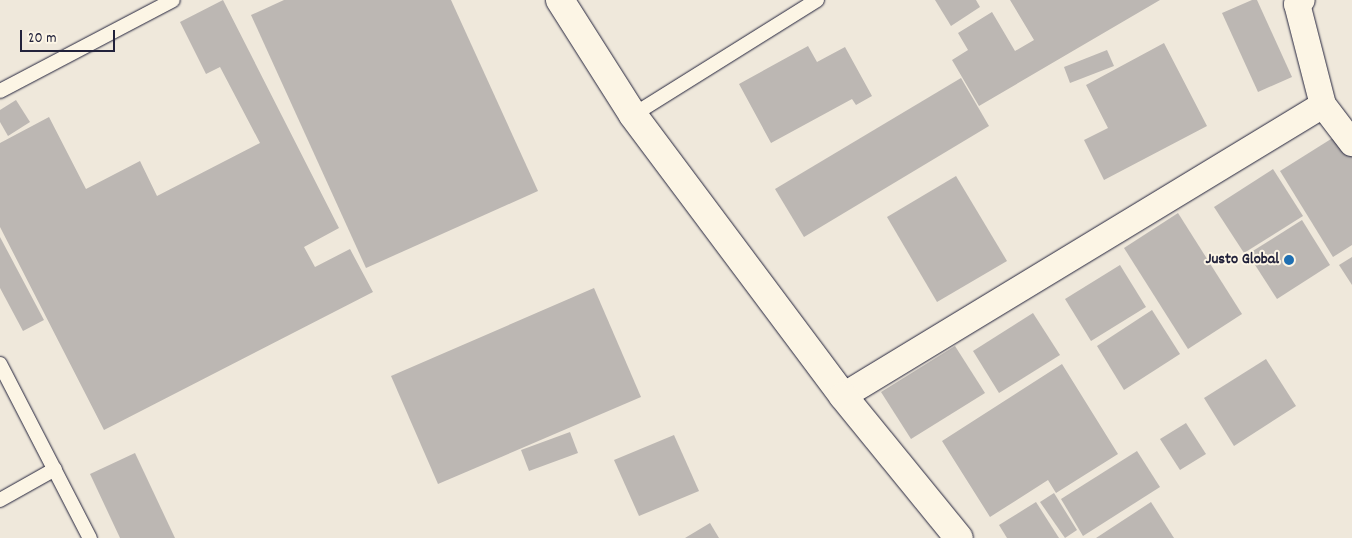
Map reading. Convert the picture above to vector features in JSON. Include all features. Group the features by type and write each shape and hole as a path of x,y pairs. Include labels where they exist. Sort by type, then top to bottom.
{"street":[{"path":"560,0 633,115 843,396 959,538"},
{"path":"1302,0 1297,4 1323,105 1352,143"},
{"path":"843,396 1323,105"}],"lane":[{"path":"0,91 173,0"},
{"path":"633,115 817,0"},
{"path":"0,364 90,538"},
{"path":"0,500 55,469"}],"building":[{"path":"223,0 339,228 304,247 315,267 350,249 373,292 104,430 0,227 0,143 49,117 86,189 140,161 157,196 260,143 220,67 206,74 180,22"},
{"path":"284,0 451,0 538,191 366,268 251,15"},
{"path":"935,0 976,0 980,7 951,26"},
{"path":"1010,0 1160,0 979,106 952,60 968,50 958,33 992,12 1015,51 1034,40"},
{"path":"1252,0 1257,0 1292,77 1258,92 1222,13"},
{"path":"1164,43 1207,126 1104,180 1084,140 1108,128 1086,85"},
{"path":"808,46 817,62 845,47 872,96 856,105 852,99 771,143 739,84"},
{"path":"1107,50 1114,66 1070,83 1064,67"},
{"path":"961,78 989,126 804,237 775,189"},
{"path":"16,100 30,122 8,136 0,122 0,110"},
{"path":"1339,134 1352,155 1352,245 1333,257 1280,171"},
{"path":"1273,169 1303,216 1244,253 1214,207"},
{"path":"956,176 1007,261 937,302 887,217"},
{"path":"1178,213 1242,314 1188,349 1124,248"},
{"name":"Justo Global","path":"1302,220 1330,265 1277,299 1248,254"},
{"path":"0,237 44,320 23,331 0,288"},
{"path":"1352,257 1352,285 1339,265"},
{"path":"1120,265 1146,307 1091,341 1065,299"},
{"path":"594,288 641,397 438,484 391,376"},
{"path":"1152,310 1180,354 1124,390 1097,346"},
{"path":"1033,313 1060,355 999,393 973,351"},
{"path":"955,346 985,393 911,439 881,392"},
{"path":"1266,359 1296,406 1234,446 1204,398"},
{"path":"1062,364 1118,454 1056,493 1048,480 990,517 942,441"},
{"path":"1186,423 1206,454 1180,470 1160,439"},
{"path":"570,432 578,453 529,471 521,450"},
{"path":"674,435 699,491 639,516 614,460"},
{"path":"1137,451 1160,487 1083,536 1061,499"},
{"path":"135,453 175,538 120,538 90,474"},
{"path":"1054,493 1077,530 1065,538 1040,502"},
{"path":"1036,502 1059,538 1007,538 999,525"},
{"path":"1151,502 1174,538 1096,538"},
{"path":"710,523 719,538 685,538"}],"place":[{"name":"Justo Global","path":"1289,260"}]}
